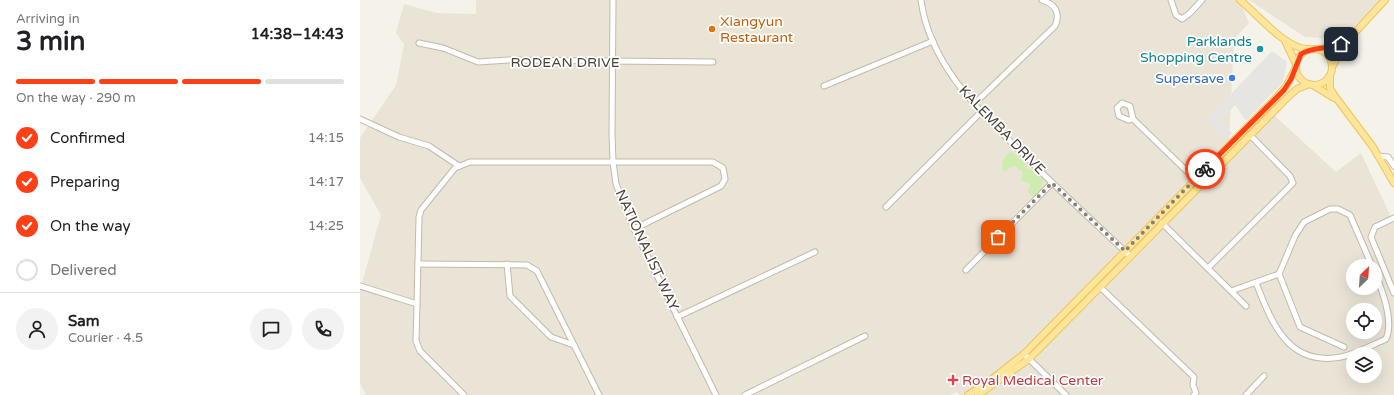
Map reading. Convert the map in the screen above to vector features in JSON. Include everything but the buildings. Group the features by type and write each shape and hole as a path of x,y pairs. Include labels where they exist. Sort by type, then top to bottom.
{"main road":[{"path":"1240,0 1284,40 1299,48 1333,48 1347,41"},
{"path":"1385,0 1347,41 1332,67 1330,88 1338,102 1378,156 1394,183"},
{"path":"1284,40 1299,76 1310,85 1338,102"},
{"path":"968,395 987,383 1024,354 1284,90 1301,54 1314,49 1326,53 1332,67"},
{"path":"978,395 1029,360 1288,96 1297,89 1322,83 1330,76"},
{"path":"1219,166 1234,141"}],"street":[{"name":"NATIONALIST WAY","path":"613,0 613,162 616,184 634,229 716,395"},
{"name":"KALEMBA DRIVE","path":"921,0 927,25 933,41 950,73 974,104 1052,183 1130,256"},
{"path":"974,104 1055,26 1058,13 1052,4 1042,0"},
{"path":"1171,0 1176,14 1182,19 1202,0"},
{"path":"824,86 933,41"},
{"name":"RODEAN DRIVE","path":"419,43 443,48 483,62 508,60 714,62"},
{"path":"886,207 981,112"},
{"path":"360,119 399,137 429,146 459,166"},
{"path":"1133,119 1195,179"},
{"path":"1208,268 1293,183 1290,176 1250,135"},
{"path":"1378,156 1388,157 1394,166"},
{"path":"464,395 420,351 416,341 421,210 459,166 470,162 713,162 723,168 725,176 721,186 634,229"},
{"path":"966,270 1052,183"},
{"path":"1231,291 1279,274 1304,222 1330,209 1338,209 1350,215 1369,259"},
{"path":"1394,218 1374,227 1371,237 1394,293"},
{"path":"1162,223 1246,306"},
{"path":"677,317 815,252"},
{"path":"418,264 527,265 537,271 598,395"},
{"path":"507,264 510,296 551,337 574,345"},
{"path":"1279,274 1300,327 1344,347"},
{"path":"1256,283 1270,316 1282,338 1296,350 1312,356 1327,358 1342,357 1386,339 1392,330 1393,320 1382,291"},
{"path":"360,286 417,304"},
{"path":"1100,287 1194,377 1193,385 1196,393 1194,395"},
{"path":"745,395 865,336"},
{"path":"1024,354 1066,395"},
{"path":"1246,395 1264,376"}],"shaded area":[{"path":"476,0 1236,0 1241,4 1249,23 1234,39 1229,139 1265,107 1336,172 1361,153 1394,223 1394,395 959,395 957,392 950,395 366,395 360,383 360,290 381,215 360,178 360,138 396,85 404,44 396,33 404,4 437,13 476,14"},
{"path":"1249,0 1383,0 1340,39 1305,37"},
{"path":"1272,51 1287,62 1283,82 1246,121 1235,105 1221,121 1232,134 1223,138 1208,118"}],"green space":[{"path":"1011,151 1026,164 1025,167 1034,171 1043,180 1041,187 1044,189 1035,198 1028,192 1030,184 1021,180 1023,172 1015,166 1010,167 1006,172 1002,169 1003,159"}],"way so far":[{"path":"998,237 1052,183 1125,251 1205,169"}],"place":[{"name":"Xiangyun Restaurant","path":"712,29"},
{"name":"Parklands Shopping Centre","path":"1260,49"},
{"name":"Supersave","path":"1232,78"},
{"name":"Royal Medical Center","path":"953,380"}],"route":[{"path":"1205,169 1284,90 1294,73 1301,54 1311,49 1333,48 1341,44"}]}
